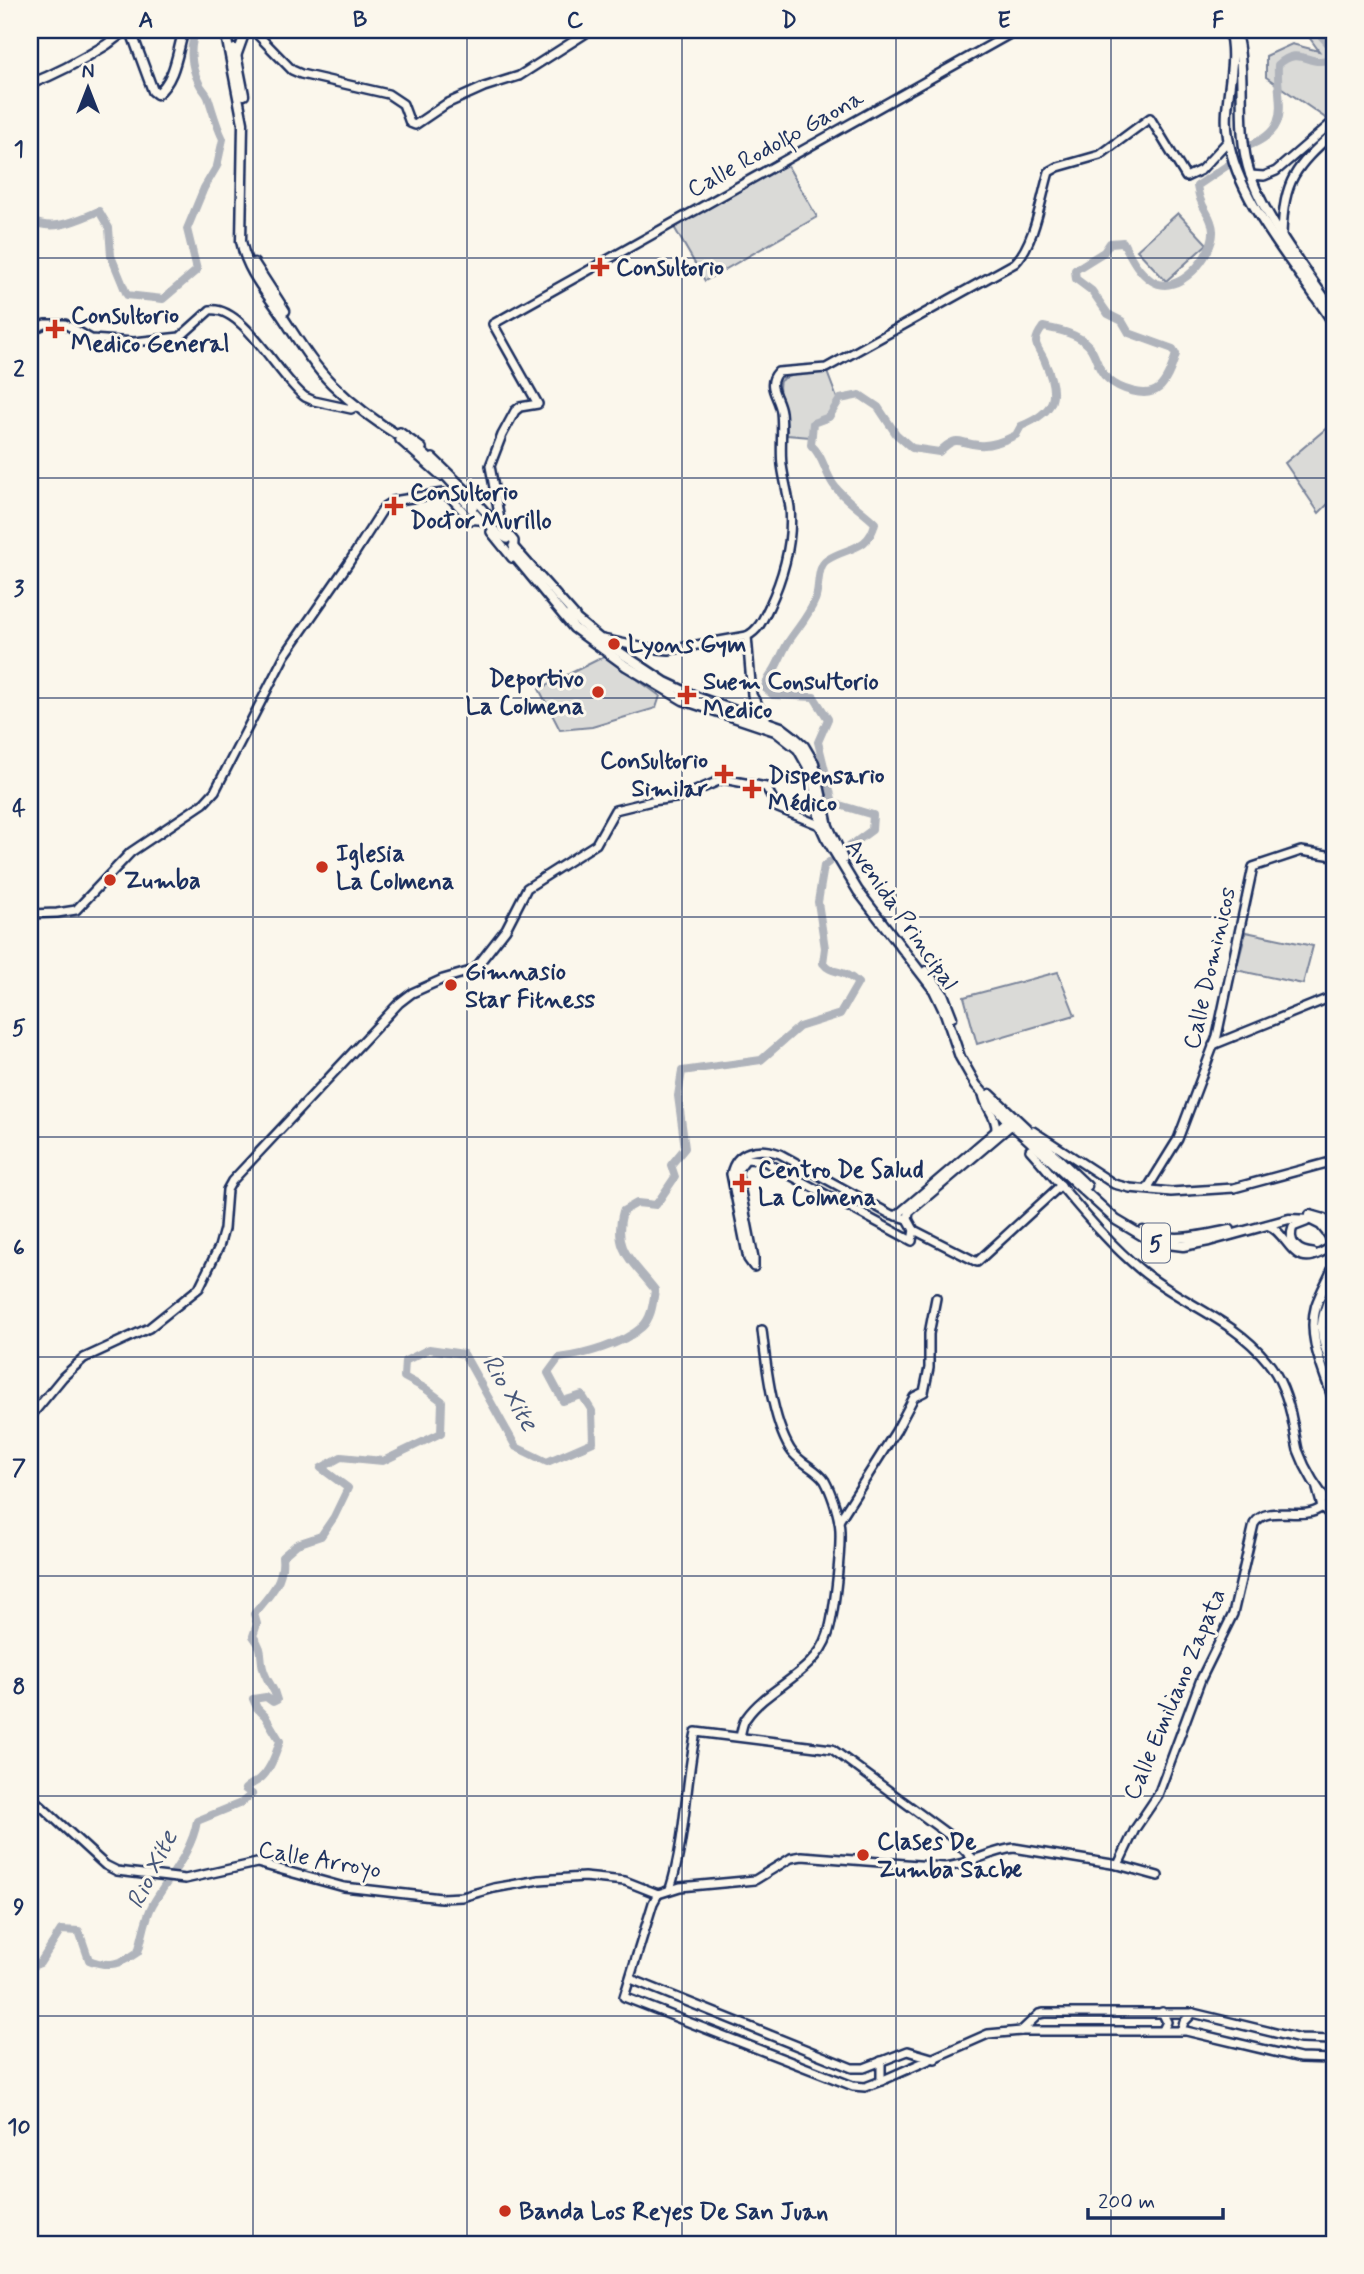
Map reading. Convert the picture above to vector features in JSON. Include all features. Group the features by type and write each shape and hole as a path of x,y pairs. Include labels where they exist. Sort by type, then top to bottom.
{"main road":[{"path":"30,84 51,76 108,44 124,31 129,31 152,91 157,94 167,83 177,59 184,30"},
{"path":"225,30 234,58"},
{"path":"231,30 243,123 241,241 244,254 254,275 330,382 357,406 399,434"},
{"path":"1230,30 1233,52 1226,118 1235,170 1246,194 1334,324"},
{"path":"1235,30 1239,51 1242,139 1250,175 1282,234 1334,312"},
{"path":"296,332 335,380 440,467 476,506"},
{"path":"516,558 577,625"},
{"name":"5","path":"577,625 681,691 767,721 789,732 809,753 819,779 824,827"},
{"name":"5","path":"577,625 626,666 666,692 767,727 786,737 810,767 824,827"},
{"name":"Avenida Principal","path":"824,827 838,861 858,891 934,990 960,1057 983,1094 1014,1122"},
{"name":"Avenida Principal","path":"824,827 856,879 943,994 976,1077 1014,1122"},
{"name":"5","path":"1014,1122 1049,1160 1116,1220 1153,1242 1183,1246 1298,1218 1321,1225"},
{"name":"5","path":"1014,1122 1118,1215 1149,1234 1168,1239 1191,1238 1297,1213 1324,1219 1334,1229"},
{"path":"1321,1225 1334,1246"},
{"path":"1334,1266 1316,1307 1313,1329 1316,1348 1334,1401"},
{"path":"1334,1288 1322,1314 1321,1325 1334,1374"}],"street":[{"path":"234,58 246,30"},
{"path":"253,30 292,70 388,94 403,104 410,123 415,125 446,104 484,87 519,76 591,30"},
{"name":"Calle Rodolfo Gaona","path":"514,547 514,541 501,525 491,461 515,411 520,407 538,404 493,324 1017,30"},
{"path":"1229,93 1240,93"},
{"path":"600,639 654,649 684,648 750,635 761,623 773,598 791,536 790,508 782,466 781,410 772,387 774,377 783,371 826,368 1015,263 1024,250 1042,205 1049,172 1058,167 1093,159 1150,118 1186,177 1201,170 1228,141"},
{"path":"1250,175 1264,176 1276,171 1334,121"},
{"path":"1282,234 1284,202 1290,182 1304,162 1334,132"},
{"path":"30,340 39,326 53,323 65,324 91,339 134,342 180,337 210,310 221,310 229,313 243,327 305,397 351,409 357,406"},
{"path":"399,434 516,558"},
{"path":"30,914 76,910 131,852 204,803 215,791 285,655 348,565 385,506 393,502 443,493 471,520 486,521 507,539"},
{"path":"476,506 479,519"},
{"name":"5","path":"476,506 514,547 577,625"},
{"path":"505,548 514,547 516,558"},
{"path":"750,635 752,695 767,721"},
{"path":"30,1417 63,1377 84,1358 149,1328 199,1288 211,1267 222,1237 229,1184 391,1010 412,993 449,976 474,970 506,929 527,888 596,844 615,810 682,797 723,779 766,787 778,808 824,827"},
{"name":"Calle Dominicos","path":"1147,1189 1178,1139 1213,1045 1253,867 1301,851 1334,856"},
{"path":"1213,1045 1334,996"},
{"path":"983,1094 984,1102 995,1119 996,1132"},
{"path":"895,1216 996,1132 1014,1122"},
{"path":"1014,1122 1114,1184 1147,1189 1206,1191 1234,1188 1334,1161"},
{"path":"1014,1122 909,1212 908,1219 914,1230 976,1262 1061,1185"},
{"path":"908,1219 895,1216 771,1150 749,1151 733,1165 731,1174 748,1259 754,1267 737,1171 743,1162 750,1158 762,1160 912,1241 914,1230"},
{"path":"1049,1160 1030,1150 1087,1219 1141,1270 1172,1293 1232,1327 1267,1361 1282,1386 1299,1452 1316,1488 1321,1507 1334,1519"},
{"path":"1321,1225 1305,1222 1293,1227 1291,1233 1295,1246 1305,1252 1324,1251"},
{"path":"1266,1225 1282,1234 1290,1248 1302,1256 1310,1257 1334,1246"},
{"path":"839,1521 896,1431 914,1397 924,1392 929,1368 929,1334 936,1298"},
{"path":"740,1737 746,1717 810,1663 822,1647 829,1633 836,1579 839,1521 824,1480 792,1453 785,1440 769,1381 762,1330"},
{"path":"1316,1488 1334,1509"},
{"name":"Calle Emiliano Zapata","path":"1118,1865 1135,1829 1154,1803 1201,1679 1233,1614 1254,1524 1267,1513 1308,1513 1321,1507"},
{"path":"670,1889 679,1850 696,1732 832,1749 953,1838 974,1860"},
{"name":"Calle Arroyo","path":"30,1796 111,1869 179,1879 257,1863 344,1887 441,1898 461,1897 524,1882 584,1877 625,1881 658,1894"},
{"path":"1158,1876 1118,1865 1014,1848 953,1866 936,1867 802,1856 791,1858 755,1880 670,1889 658,1894 625,1997 853,2086 866,2087 988,2035 1021,2031 1198,2032 1300,2058 1333,2059"},
{"path":"631,1979 852,2068 860,2069 908,2051 935,2059"},
{"path":"661,2011 668,1994"},
{"path":"1162,2012 1167,2022 1163,2030"},
{"path":"1021,2031 1039,2014 1044,2013 1162,2012 1193,2013 1300,2039 1334,2040"},
{"path":"1181,2031 1184,2022 1193,2013"},
{"path":"758,2049 764,2033"},
{"path":"881,2061 881,2081"}],"shaded area":[{"path":"1304,30 1334,30 1334,115 1327,119 1266,77 1266,56 1292,44 1319,51"},
{"path":"786,163 817,217 705,281 674,227"},
{"path":"1178,213 1207,244 1166,281 1137,250"},
{"path":"827,372 838,401 827,415 812,423 810,437 787,435 780,381 797,374"},
{"path":"1334,422 1334,498 1319,513 1285,463"},
{"name":"Deportivo La Colmena","path":"605,656 660,696 656,708 592,727 560,730 539,689"},
{"path":"1246,932 1313,946 1303,984 1236,970"},
{"path":"1058,972 1075,1015 977,1044 964,997"}],"waterway":[{"path":"30,220 39,224 56,225 99,211 109,228 111,256 127,295 163,299 197,270 187,229 204,188 217,166 223,139 208,97 194,70 192,50 197,30"},
{"name":"Rio Xite","path":"1316,30 1334,50"},
{"name":"Rio Xite","path":"1248,146 1272,131 1277,122 1280,113 1278,65 1293,56 1318,61 1334,57"},
{"name":"Rio Xite","path":"846,849 872,830 873,815 833,803 818,742 828,719 814,697 773,695 765,688 787,644 812,606 824,563 862,544 868,539 875,523 833,484 811,445 813,423 829,417 840,399 860,395 878,407 896,434 912,448 939,452 954,441 983,445 1008,439 1016,435 1021,426 1042,415 1052,402 1050,374 1036,342 1043,327 1079,338 1089,346 1104,375 1113,383 1140,393 1159,388 1173,363 1176,354 1173,349 1129,333 1122,321 1108,314 1092,291 1076,279 1075,270 1104,252 1110,243 1123,242 1138,268 1152,281 1162,285 1183,279 1201,262 1212,241 1211,222 1197,186 1228,165"},
{"name":"Rio Xite","path":"30,1967 40,1963 61,1930 79,1931 89,1960 115,1964 138,1952 150,1909 185,1854 197,1821 241,1803 252,1794 245,1789 264,1776 270,1767 280,1741 253,1699 266,1697 273,1702 277,1700 263,1669 261,1651 253,1636 257,1624 254,1614 278,1581 282,1557 297,1544 321,1536 348,1488 321,1468 341,1457 383,1461 441,1433 442,1401 404,1377 405,1361 429,1349 464,1354 516,1447 547,1462 593,1442 592,1411 582,1395 563,1401 548,1373 559,1358 591,1351 634,1333 642,1327 652,1310 655,1290 632,1263 622,1246 620,1225 623,1211 637,1203 656,1205 675,1177 671,1165 685,1148 678,1096 682,1071 761,1060 799,1027 840,1014 858,983 823,963 825,948 818,902 824,866 829,862"}],"tunnel":[{"path":"474,504 492,525"}],"place":[{"name":"Consultorio","path":"600,267"},
{"name":"Consultorio Medico General","path":"55,329"},
{"name":"Consultorio Doctor Murillo","path":"394,506"},
{"name":"Lyons Gym","path":"614,644"},
{"name":"Deportivo La Colmena","path":"598,692"},
{"name":"Suem Consultorio Medico","path":"687,695"},
{"name":"Consultorio Similar","path":"724,774"},
{"name":"Dispensario Médico","path":"752,789"},
{"name":"Iglesia La Colmena","path":"322,867"},
{"name":"Zumba","path":"110,880"},
{"name":"Gimnasio Star Fitness","path":"451,985"},
{"name":"Centro De Salud La Colmena","path":"742,1183"},
{"name":"Clases De Zumba Sacbe","path":"863,1855"},
{"name":"Banda Los Reyes De San Juan","path":"505,2211"}]}
